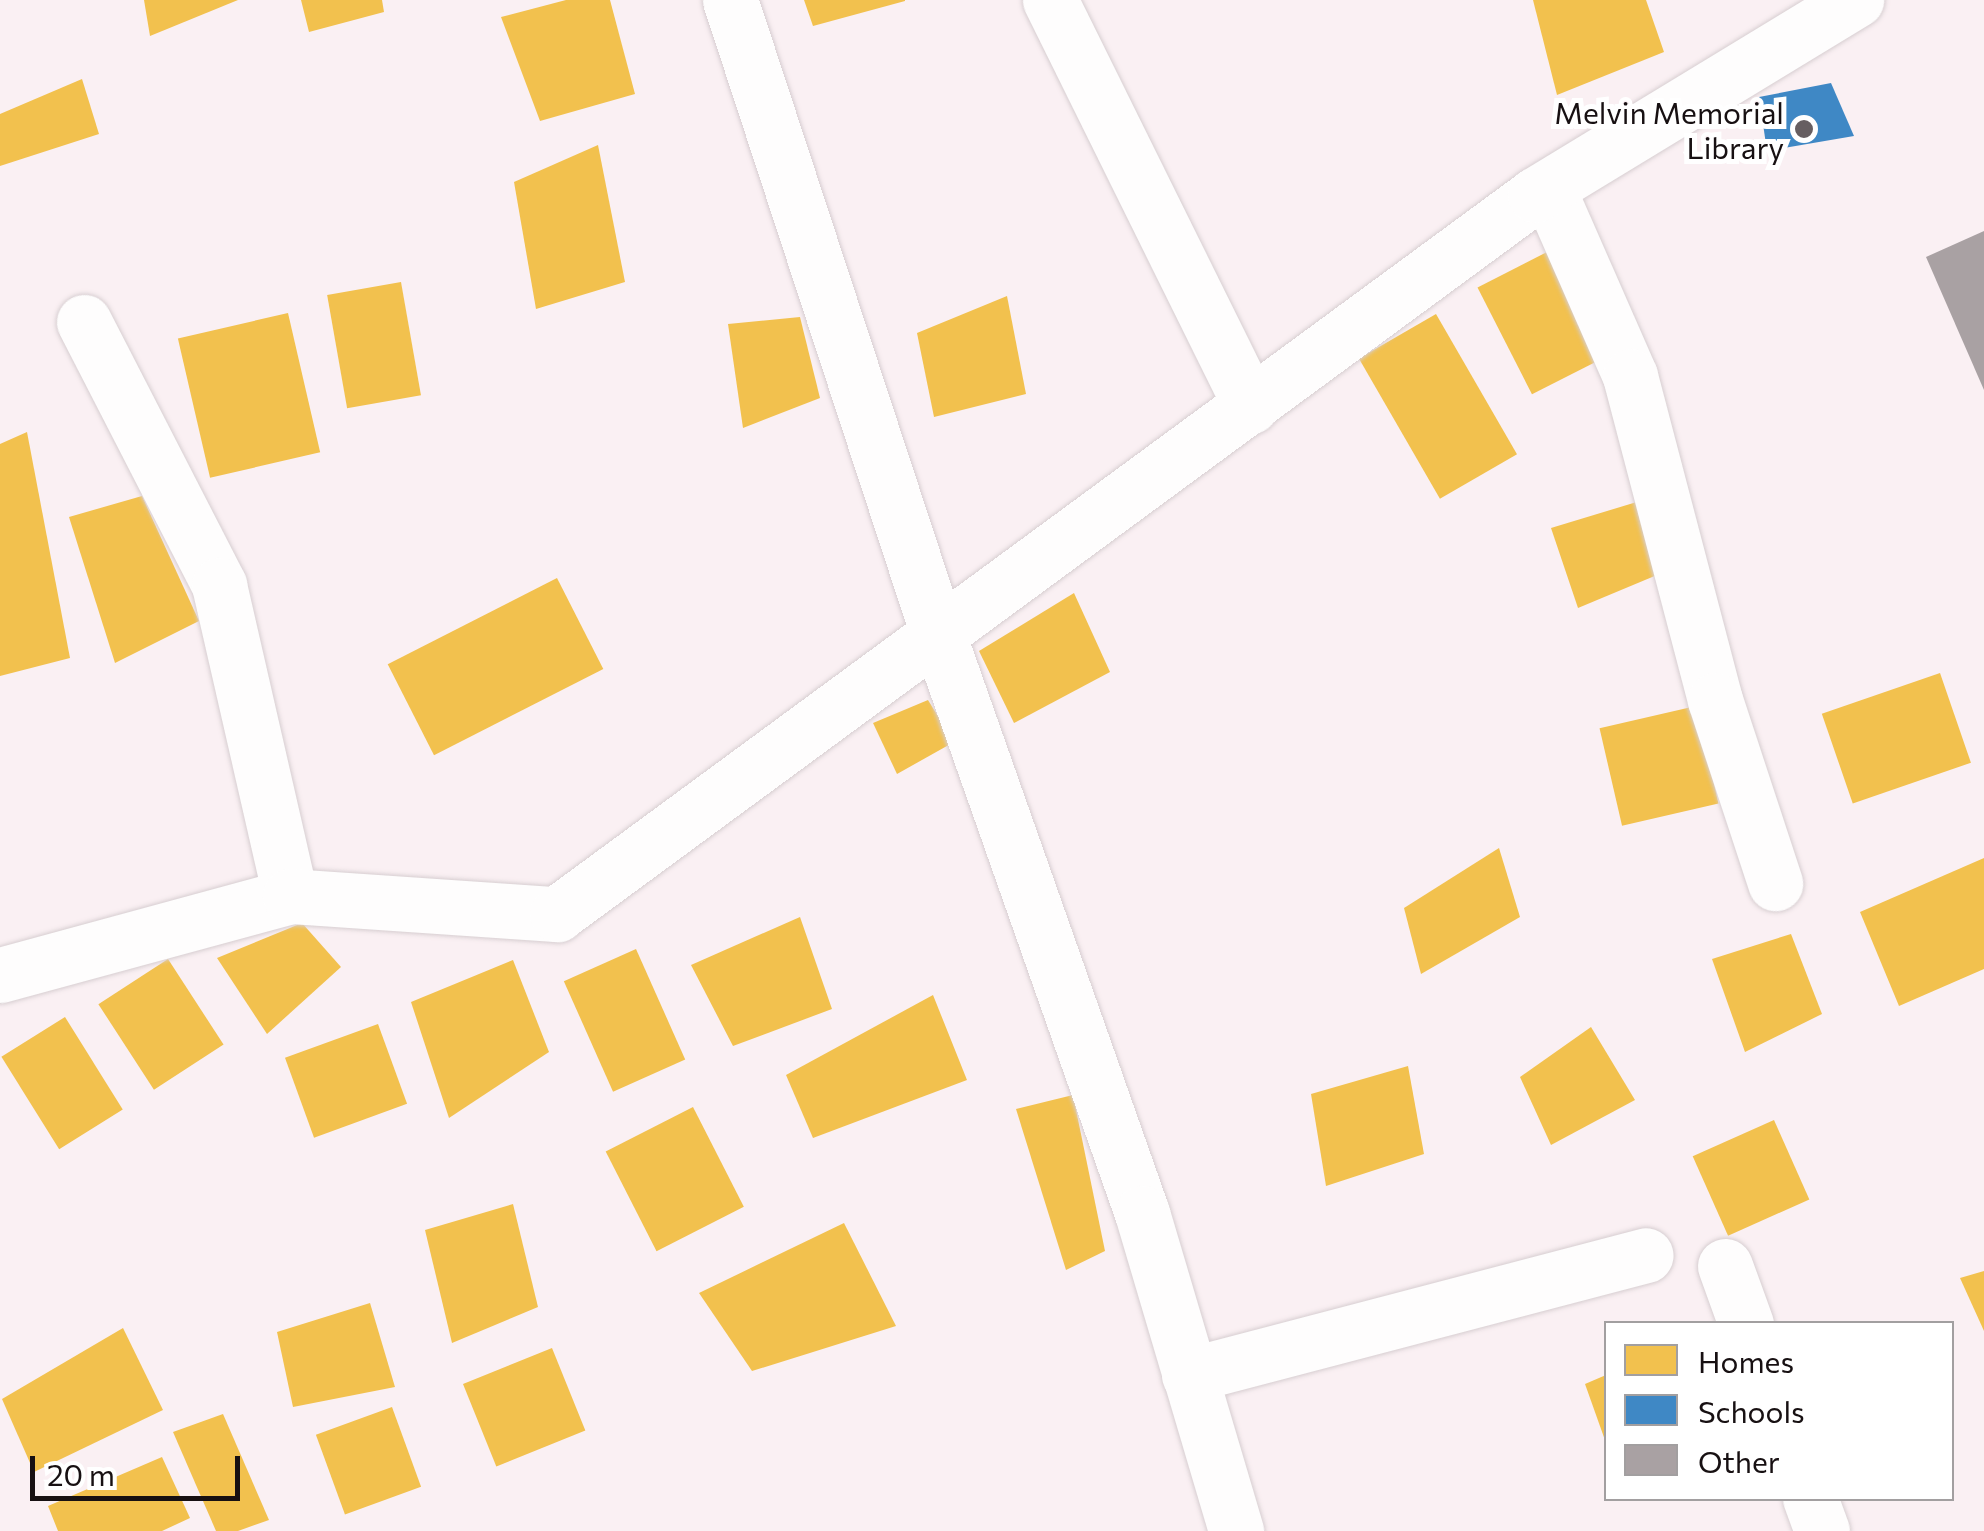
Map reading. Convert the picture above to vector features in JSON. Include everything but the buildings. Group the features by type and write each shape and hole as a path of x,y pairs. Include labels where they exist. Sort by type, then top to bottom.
{"street":[{"path":"730,0 938,637 1142,1213 1236,1531"},
{"path":"1050,0 1251,406"},
{"path":"0,975 290,896 557,914 1548,190 1856,0"},
{"path":"1548,190 1630,376 1715,700 1775,883"},
{"path":"84,322 219,585 290,896"},
{"path":"1190,1375 1646,1255"},
{"path":"1725,1266 1745,1321"},
{"path":"1811,1501 1822,1531"}],"place":[{"name":"Melvin Memorial Library","path":"1804,129"}]}
